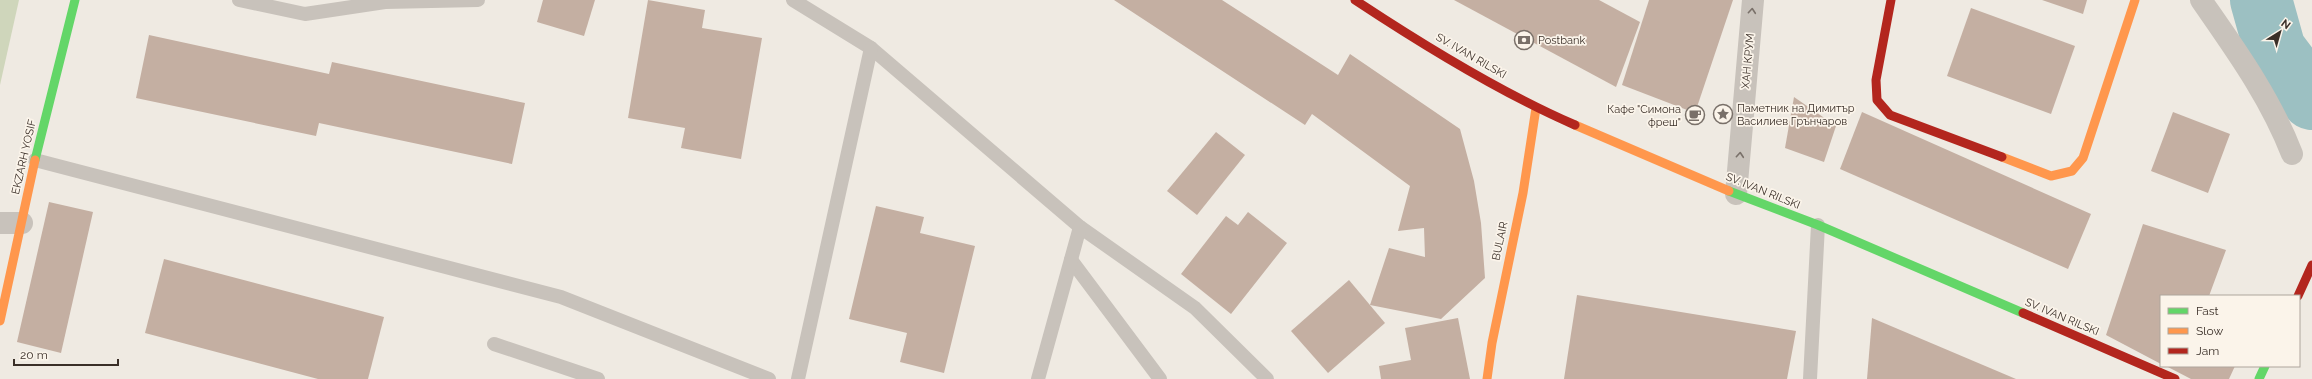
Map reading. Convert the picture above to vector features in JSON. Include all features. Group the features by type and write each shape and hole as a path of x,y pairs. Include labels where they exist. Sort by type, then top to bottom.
{"street":[{"name":"EKZARH YOSIF","path":"0,321 35,160 75,0"},
{"name":"SV. IVAN RILSKI","path":"1355,0 1390,23 1536,108 1736,194 1818,225 2175,379"},
{"name":"ХАН КРУМ","path":"1736,194 1753,0"},
{"path":"1891,0 1876,80 1877,100 1890,115 2051,176 2072,171 2083,158 2135,0"},
{"path":"2201,0 2256,79 2283,131 2292,154"},
{"name":"BULAIR","path":"1487,379 1492,343 1523,193 1536,108"},
{"path":"0,223 22,223"},
{"path":"2298,295 2312,265"},
{"path":"2259,379 2265,367"}],"lane":[{"path":"240,0 305,14 385,2 478,0"},
{"path":"793,0 871,48 1080,227 1195,308 1266,379"},
{"path":"798,379 871,48"},
{"path":"35,160 561,297 769,379"},
{"path":"1810,379 1818,225"},
{"path":"1038,379 1080,227"},
{"path":"1071,260 1160,379"},
{"path":"494,344 598,379"}],"green space":[{"path":"0,0 19,0 0,85"}],"building":[{"path":"543,0 595,0 584,36 537,22"},
{"path":"648,0 705,10 702,28 762,38 741,159 681,148 685,128 628,118"},
{"path":"1114,0 1222,0 1338,75 1350,54 1460,129 1474,181 1481,223 1485,278 1441,319 1370,305 1389,248 1425,257 1424,228 1398,231 1410,186 1312,114 1305,125"},
{"path":"1454,0 1599,0 1640,22 1616,87"},
{"path":"1649,0 1733,0 1695,113 1622,85"},
{"path":"2042,0 2087,0 2083,14"},
{"path":"1971,8 2075,46 2051,114 1947,76"},
{"path":"149,35 329,74 332,62 525,103 512,164 319,123 316,136 136,98"},
{"path":"1794,97 1836,126 1824,162 1785,148"},
{"path":"1862,112 2091,214 2068,269 1840,169"},
{"path":"2173,112 2230,134 2208,193 2151,171"},
{"path":"1216,132 1245,155 1197,215 1167,191"},
{"path":"49,202 93,212 61,353 17,342"},
{"path":"876,206 924,217 920,233 975,246 944,373 900,362 907,333 849,319"},
{"path":"1248,212 1287,243 1231,314 1181,274 1226,216 1238,225"},
{"path":"2143,224 2226,250 2209,295 2160,295 2160,363 2106,335"},
{"path":"164,259 384,317 368,379 318,379 145,333"},
{"path":"1349,280 1385,323 1328,373 1291,331"},
{"path":"1577,295 1796,331 1787,379 1564,379"},
{"path":"1458,318 1470,379 1381,379 1379,366 1411,360 1405,328"},
{"path":"1872,318 2016,379 1867,379"},
{"path":"2168,367 2235,367 2229,379 2191,379"}],"waterway":[{"path":"2261,0 2275,50 2312,99"}],"traffic: fast":[{"path":"35,160 75,0"},
{"path":"1729,191 1818,225 2023,313"},
{"path":"2259,379 2265,367"}],"traffic: slow":[{"path":"2002,157 2051,176 2072,171 2083,158 2135,0"},
{"path":"1487,379 1492,343 1523,193 1536,108"},
{"path":"1575,125 1729,191"},
{"path":"0,321 35,160"}],"traffic: jam":[{"path":"1355,0 1408,34 1491,83 1575,125"},
{"path":"1891,0 1876,80 1877,100 1890,115 2002,157"},
{"path":"2298,295 2312,265"},
{"path":"2023,313 2175,379"}],"place":[{"name":"Postbank","path":"1524,40"},
{"name":"Паметник на Димитър Василиев Грънчаров","path":"1723,114"},
{"name":"Кафе \"Симона фреш\"","path":"1695,115"}]}
